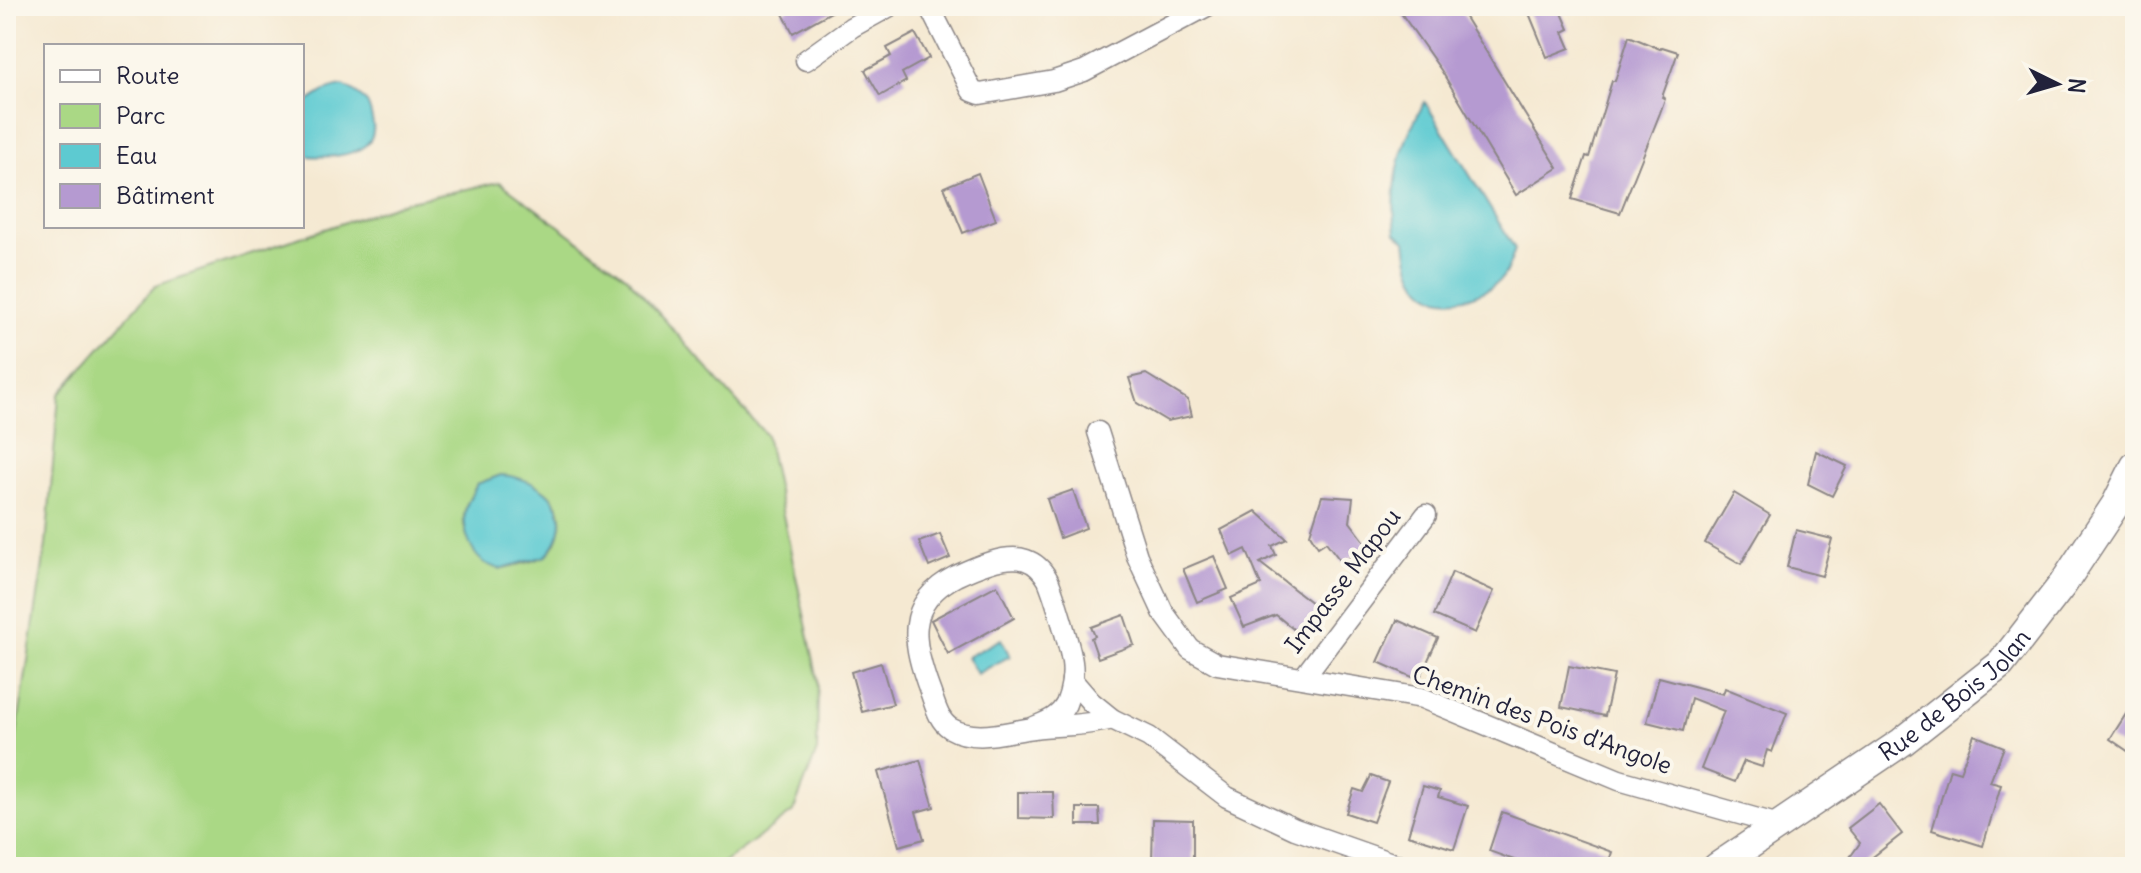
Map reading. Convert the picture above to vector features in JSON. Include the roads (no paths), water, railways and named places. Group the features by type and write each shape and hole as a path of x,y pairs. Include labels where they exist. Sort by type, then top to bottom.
{"street":[{"path":"806,60 852,27 890,6"},
{"path":"929,6 972,91 980,94 1054,81 1084,71 1207,6"},
{"name":"Chemin des Pois d'Angole","path":"1098,432 1137,556 1163,612 1190,649 1217,664 1422,698 1619,780 1779,825"},
{"name":"Rue de Bois Jolan","path":"1717,867 1902,742 2001,664 2063,584 2116,504 2135,466"},
{"name":"Impasse Mapou","path":"1303,678 1426,515"},
{"path":"1032,728 1055,717 1067,701 1072,662 1048,580 1037,566 1015,558 975,567 949,580 931,596 920,612 914,630 921,666 940,718 948,727 963,733 997,735 1112,719"},
{"path":"1072,680 1091,702 1112,719 1149,737 1227,797 1295,829 1403,867"}],"water":[{"path":"344,86 368,104 373,131 370,141 353,152 341,155 307,156 304,154 304,105"},
{"path":"1425,102 1515,249 1507,271 1498,282 1481,293 1460,299 1439,298 1422,288 1412,271 1406,241 1396,233 1394,199 1399,165 1409,133"},
{"path":"501,475 532,483 545,491 560,513 561,526 546,556 499,569 482,561 472,549 466,533 465,517 477,484"},
{"path":"1001,639 1010,656 977,674 967,657"}]}
